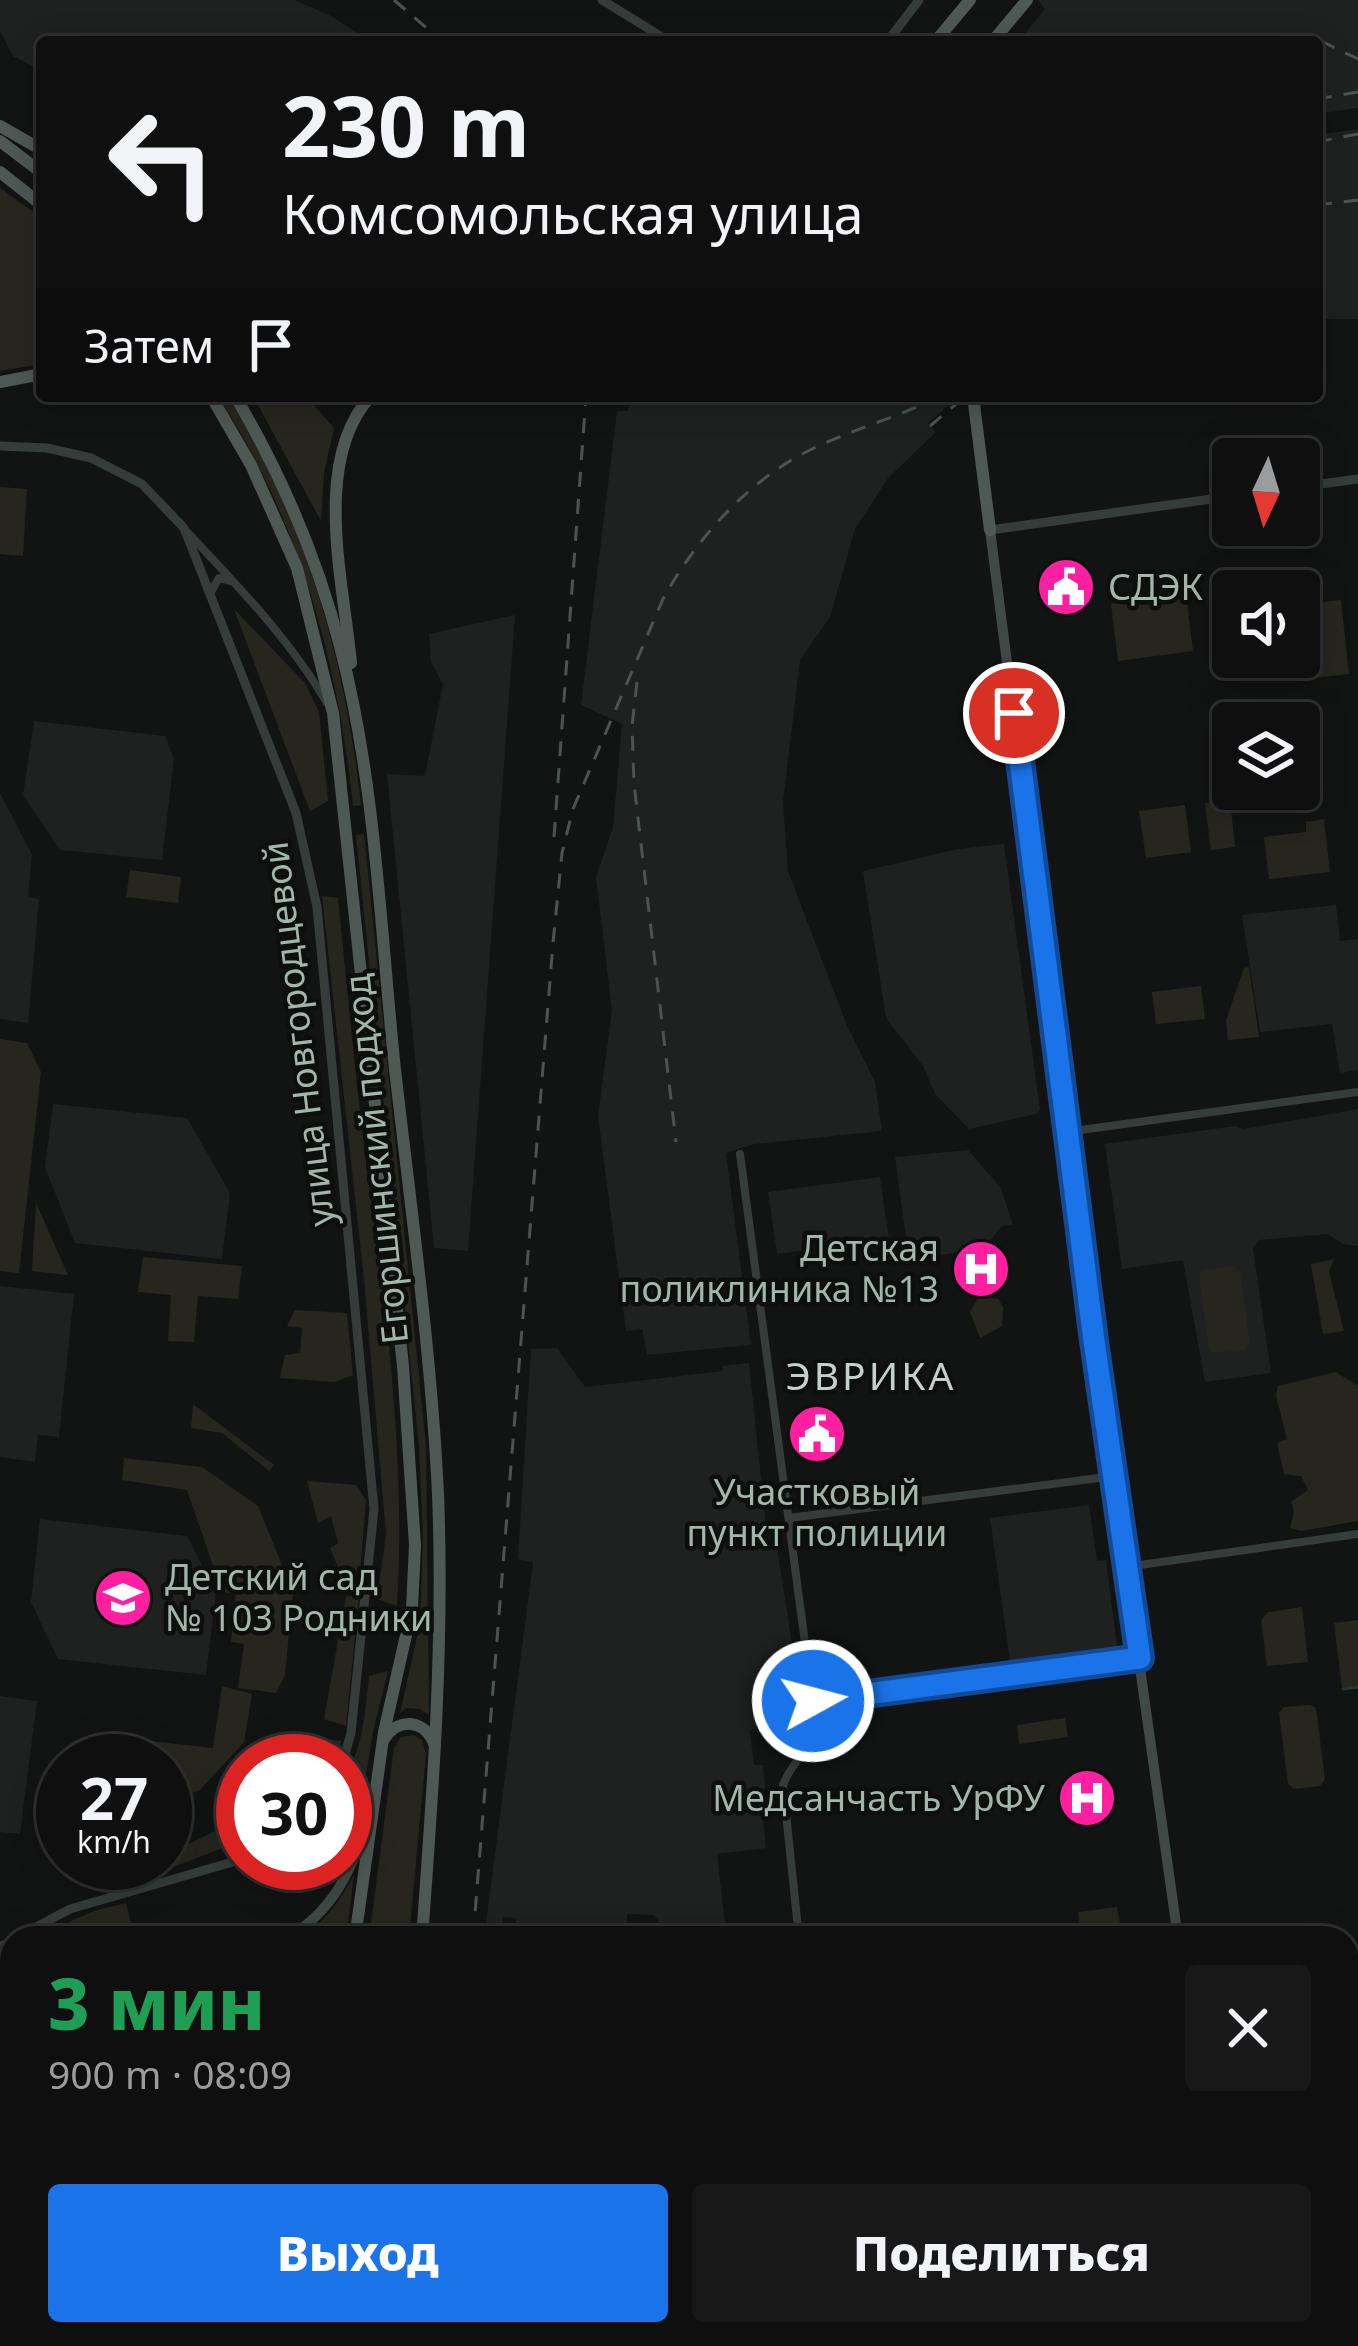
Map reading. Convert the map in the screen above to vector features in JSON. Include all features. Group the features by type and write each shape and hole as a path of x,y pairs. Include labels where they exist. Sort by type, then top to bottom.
{"main road":[{"path":"939,36 970,0"},
{"path":"987,36 1016,0"},
{"path":"997,36 1027,0"},
{"path":"0,126 36,147"},
{"path":"0,141 36,168"},
{"path":"0,176 36,203"},
{"path":"0,382 36,375"},
{"name":"Егоршинский подход","path":"216,402 260,484 297,568 333,713 392,1252 415,1545 407,1639 374,1792 357,1926"},
{"name":"Егоршинский подход","path":"238,402 297,517 330,610 355,712 432,1407 439,1534 436,1754 423,1926"},
{"path":"355,712 336,493 346,440 368,402"},
{"path":"974,402 1066,1132 1176,1926"},
{"path":"382,1748 390,1730 411,1723 428,1732 436,1754"},
{"path":"302,1926 346,1878 374,1792"}],"street":[{"path":"602,0 660,36"},
{"path":"892,36 920,0"},
{"name":"улица Новгородцевой","path":"0,446 47,448 91,458 142,484 184,528 296,813 317,907 374,1510 351,1734"},
{"path":"1320,485 1358,479"},
{"path":"990,530 1212,499"},
{"path":"184,528 314,680 333,713"},
{"path":"211,592 219,578 235,583"},
{"path":"1066,1132 1358,1091"},
{"path":"740,1154 813,1701 812,1742 783,1785 798,1926"},
{"path":"789,1518 1115,1476"},
{"path":"1126,1567 1358,1534"},
{"path":"813,1701 1140,1658"},
{"path":"38,1926 70,1909 216,1866"}],"shaded area":[{"path":"0,0 295,0 362,36 36,36 36,68 13,56 0,31"},
{"path":"1038,0 1358,0 1358,108 1323,113 1323,36 1023,36 1045,9"},
{"path":"1358,129 1358,319 1323,319 1323,134"},
{"path":"0,188 36,214 36,365 0,371"},
{"path":"222,402 231,402 255,443 318,593 344,697 361,805 353,806 337,698 310,593 271,492"},
{"path":"256,402 311,402 334,428 324,473 321,521"},
{"path":"629,402 949,405 928,423 936,432 888,478 855,529 830,617 800,660 783,802 788,871 846,1023 875,1082 882,1131 754,1144 726,1153 751,1345 647,1355 642,1329 626,1331 598,1116 612,1010 596,877 613,827 622,724 581,705 617,411 628,411"},
{"path":"0,487 27,489 23,556 0,554"},
{"path":"1186,594 1193,651 1118,661 1111,604"},
{"path":"1341,600 1349,674 1320,677 1320,602"},
{"path":"234,609 305,683 319,712 328,801 310,811"},
{"path":"515,615 468,1251 434,1248 387,774 425,776 443,684 431,662 429,634"},
{"path":"34,721 165,736 174,759 162,860 60,850 23,795"},
{"path":"0,793 32,855 28,897 39,899 28,1023 0,1019"},
{"path":"1212,802 1212,810 1231,810 1235,847 1211,850 1205,803"},
{"path":"1185,805 1191,852 1146,858 1139,811"},
{"path":"1324,819 1330,872 1269,879 1264,837 1306,832 1306,822"},
{"path":"364,834 426,1446 429,1715 406,1708 400,1713 420,1624 423,1535 419,1446 356,835"},
{"path":"1004,844 1040,1110 969,1129 935,1094 923,1066 886,1018 863,871 958,849"},
{"path":"130,870 181,877 178,903 126,897"},
{"path":"322,896 338,898 387,1328 399,1494 397,1606 377,1599 386,1534"},
{"path":"1336,905 1340,941 1358,939 1358,1070 1340,1073 1332,1024 1260,1032 1242,915"},
{"path":"1249,967 1259,1037 1228,1040 1226,1020 1244,968"},
{"path":"1201,986 1205,1019 1156,1024 1152,992"},
{"path":"0,1039 27,1043 41,1072 19,1273 0,1271"},
{"path":"53,1104 187,1118 230,1193 222,1259 75,1243 45,1167"},
{"path":"1358,1109 1358,1246 1343,1244 1328,1234 1259,1240 1253,1248 1271,1373 1205,1382 1183,1260 1122,1269 1105,1144 1235,1126 1244,1129"},
{"path":"968,1150 1001,1188 1013,1225 1002,1226 983,1249 909,1259 895,1157"},
{"path":"880,1177 889,1239 777,1254 768,1192"},
{"path":"36,1203 68,1275 32,1271"},
{"path":"143,1257 242,1266 238,1299 198,1296 194,1342 168,1341 171,1295 138,1292"},
{"path":"1334,1259 1329,1272 1344,1331 1323,1334 1311,1264"},
{"path":"1233,1266 1240,1271 1250,1343 1244,1350 1214,1353 1209,1348 1199,1278 1202,1270"},
{"path":"0,1286 74,1294 59,1437 38,1435 35,1462 0,1457"},
{"path":"979,1296 998,1299 1003,1307 1002,1326 980,1338 970,1312"},
{"path":"295,1310 347,1313 353,1375 335,1382 280,1378 285,1355 300,1353 302,1328 287,1326"},
{"path":"557,1348 585,1387 723,1371 723,1366 749,1363 767,1535 701,1544 729,1542 731,1551 777,1547 799,1690 782,1693 785,1726 750,1730 754,1765 763,1765 766,1848 717,1854 725,1923 663,1926 654,1915 627,1914 627,1926 516,1926 516,1918 503,1917 503,1926 486,1926 533,1563 518,1559 531,1349"},
{"path":"1336,1372 1358,1386 1358,1521 1301,1531 1290,1528 1291,1502 1308,1490 1301,1476 1284,1474 1277,1443 1287,1439 1276,1395 1278,1386"},
{"path":"193,1404 274,1465 269,1471 222,1433 191,1428"},
{"path":"124,1458 202,1467 258,1506 293,1592 285,1675 276,1693 238,1688 244,1644 231,1642 236,1594 222,1592 187,1490 122,1480"},
{"path":"307,1481 356,1485 366,1500 359,1586 346,1586 330,1548 338,1543 331,1516 318,1523"},
{"path":"1089,1505 1097,1561 1106,1560 1118,1654 1011,1668 990,1518"},
{"name":"Детский сад № 103 Родники","path":"40,1519 187,1536 216,1593 206,1675 58,1659 31,1602"},
{"path":"346,1596 359,1597 346,1726 324,1719"},
{"path":"1302,1607 1308,1662 1267,1666 1261,1620 1268,1612"},
{"path":"1358,1620 1358,1686 1342,1688 1334,1623"},
{"path":"388,1671 372,1739 372,1734 361,1734 369,1676"},
{"path":"222,1686 252,1694 245,1734 216,1734 216,1773 192,1793 192,1746 213,1748"},
{"path":"0,1696 37,1701 20,1834 0,1832"},
{"path":"1284,1707 1316,1708 1325,1779 1320,1786 1294,1789 1288,1784 1279,1713"},
{"path":"1065,1718 1068,1737 1019,1744 1017,1725"},
{"path":"413,1735 422,1740 426,1754 410,1926 371,1926 394,1748 401,1737"},
{"path":"216,1830 216,1850 192,1860 192,1842"},
{"path":"345,1890 352,1890 348,1926 316,1926"},
{"path":"126,1903 132,1926 60,1926"},
{"path":"1117,1907 1120,1926 1080,1926 1078,1912"}],"waterway":[{"path":"1343,1689 1358,1687"}],"railway":[{"path":"394,0 436,36"},
{"path":"1323,42 1358,59"},
{"path":"1323,98 1358,92"},
{"path":"1323,141 1358,134"},
{"path":"1323,204 1358,200"},
{"path":"554,837 586,402"},
{"path":"474,1926 553,943 562,853 573,809 663,599 708,533 746,494 789,462 928,402"},
{"path":"930,426 956,404"},
{"path":"637,682 632,726 634,784 676,1142"}],"place":[{"name":"СДЭК","path":"1066,587"},
{"name":"Детская поликлиника №13","path":"981,1269"},
{"name":"Участковый пункт полиции","path":"817,1434"},
{"name":"Детский сад № 103 Родники","path":"123,1598"},
{"name":"Медсанчасть УрФУ","path":"1087,1798"}],"district":[{"name":"ЭВРИКА","path":"871,1376"}],"route":[{"path":"813,1701 1140,1658 1094,1341 1014,713"}]}
